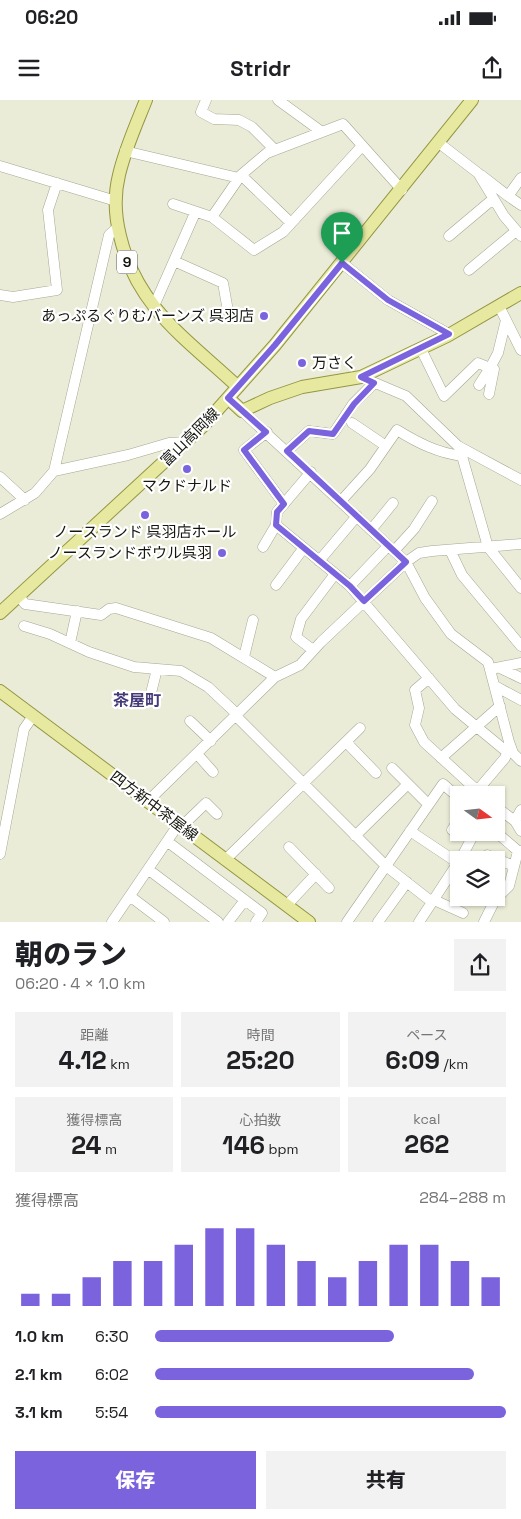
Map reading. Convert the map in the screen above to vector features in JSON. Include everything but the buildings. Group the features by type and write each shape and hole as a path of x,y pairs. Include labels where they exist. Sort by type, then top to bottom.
{"main road":[{"name":"9","path":"146,100 125,151 118,177 116,201 118,227 125,256 137,283 154,306 202,355 238,387"},
{"name":"富山高岡線","path":"0,613 187,442 228,398 275,345 402,190 472,100"},
{"path":"228,398 242,411 270,398 302,387 361,377 421,349 521,293"},
{"name":"四方新中茶屋線","path":"0,691 308,922"}],"street":[{"path":"206,100 201,112 214,118 239,120 252,127 275,150"},
{"path":"278,100 322,132"},
{"path":"212,217 240,176 267,153 342,124 402,190"},
{"path":"439,143 521,205"},
{"path":"173,204 212,217 254,250 284,232 362,146"},
{"path":"125,151 240,176 292,223"},
{"path":"0,166 116,201"},
{"path":"469,270 519,234 494,200 478,173"},
{"path":"508,196 521,178"},
{"path":"0,295 13,297 58,290 48,210 57,183"},
{"path":"449,236 494,200"},
{"path":"154,306 195,212"},
{"path":"0,514 25,500 44,484 54,470 109,235 118,227"},
{"path":"174,261 223,282 228,311"},
{"path":"342,263 388,300 449,334"},
{"path":"499,306 521,350"},
{"path":"479,385 498,353 506,320"},
{"path":"421,349 444,396 478,363 494,369 489,394"},
{"path":"361,377 406,396 464,453 488,547 521,588"},
{"path":"287,451 309,431 333,434 354,404 374,383"},
{"path":"242,411 311,472 406,562 425,598 459,642 483,656 495,668 521,678"},
{"path":"352,423 386,446"},
{"path":"341,501 370,469 397,430 436,450 464,453 521,480"},
{"path":"266,432 244,450 284,504"},
{"path":"54,470 128,456 169,443 187,442"},
{"path":"264,547 276,525 277,512 311,472"},
{"path":"0,477 25,500"},
{"path":"350,586 414,528 432,501"},
{"path":"371,530 394,503"},
{"path":"319,561 357,516"},
{"path":"276,525 302,550 350,586 455,709 521,761"},
{"path":"147,802 275,678 300,665 313,650 406,562 420,553 521,544"},
{"path":"276,585 302,550"},
{"path":"450,550 462,576 521,646"},
{"path":"313,650 296,637 301,619 335,574"},
{"path":"19,596 25,604 101,615 109,609 116,608 211,638 275,678"},
{"path":"70,643 77,611"},
{"path":"244,657 254,620"},
{"path":"24,626 134,668 181,671 201,682 386,866 433,901 463,914"},
{"path":"495,668 521,663"},
{"path":"486,786 510,752 495,686 495,668"},
{"path":"151,693 157,669"},
{"path":"429,678 415,690 419,708 415,725 424,742 471,786"},
{"path":"495,686 521,700"},
{"path":"441,758 500,706"},
{"path":"0,851 24,729 33,716"},
{"path":"190,721 211,741"},
{"path":"225,860 360,728"},
{"path":"346,742 376,773"},
{"path":"197,754 213,772"},
{"path":"392,768 428,804"},
{"path":"355,836 408,784"},
{"path":"347,922 443,784 450,790"},
{"path":"112,922 180,826 206,802 217,814"},
{"path":"515,822 521,810"},
{"path":"505,815 515,822 521,831"},
{"path":"410,832 450,856"},
{"path":"484,922 495,900 509,886 519,851 505,839"},
{"path":"168,842 262,913 256,922"},
{"path":"289,847 329,888"},
{"path":"505,862 514,866"},
{"path":"149,870 218,922"},
{"path":"287,905 316,874"},
{"path":"419,922 450,875"},
{"path":"378,922 407,882"},
{"path":"131,897 164,922"},
{"path":"228,922 245,900"}],"place":[{"name":"あっぷるぐりむバーンズ 呉羽店","path":"264,316"},
{"name":"万さく","path":"302,363"},
{"name":"マクドナルド","path":"187,469"},
{"name":"ノースランド 呉羽店ホール","path":"145,515"},
{"name":"ノースランドボウル呉羽","path":"222,553"}],"district":[{"name":"茶屋町","path":"137,700"}],"route":[{"path":"342,263 388,300 449,334 406,357 361,377 374,383 354,404 333,434 309,431 287,451 406,562 364,601 350,586 302,550 276,525 277,512 284,504 244,450 266,432 228,398 275,345 342,263"}]}
